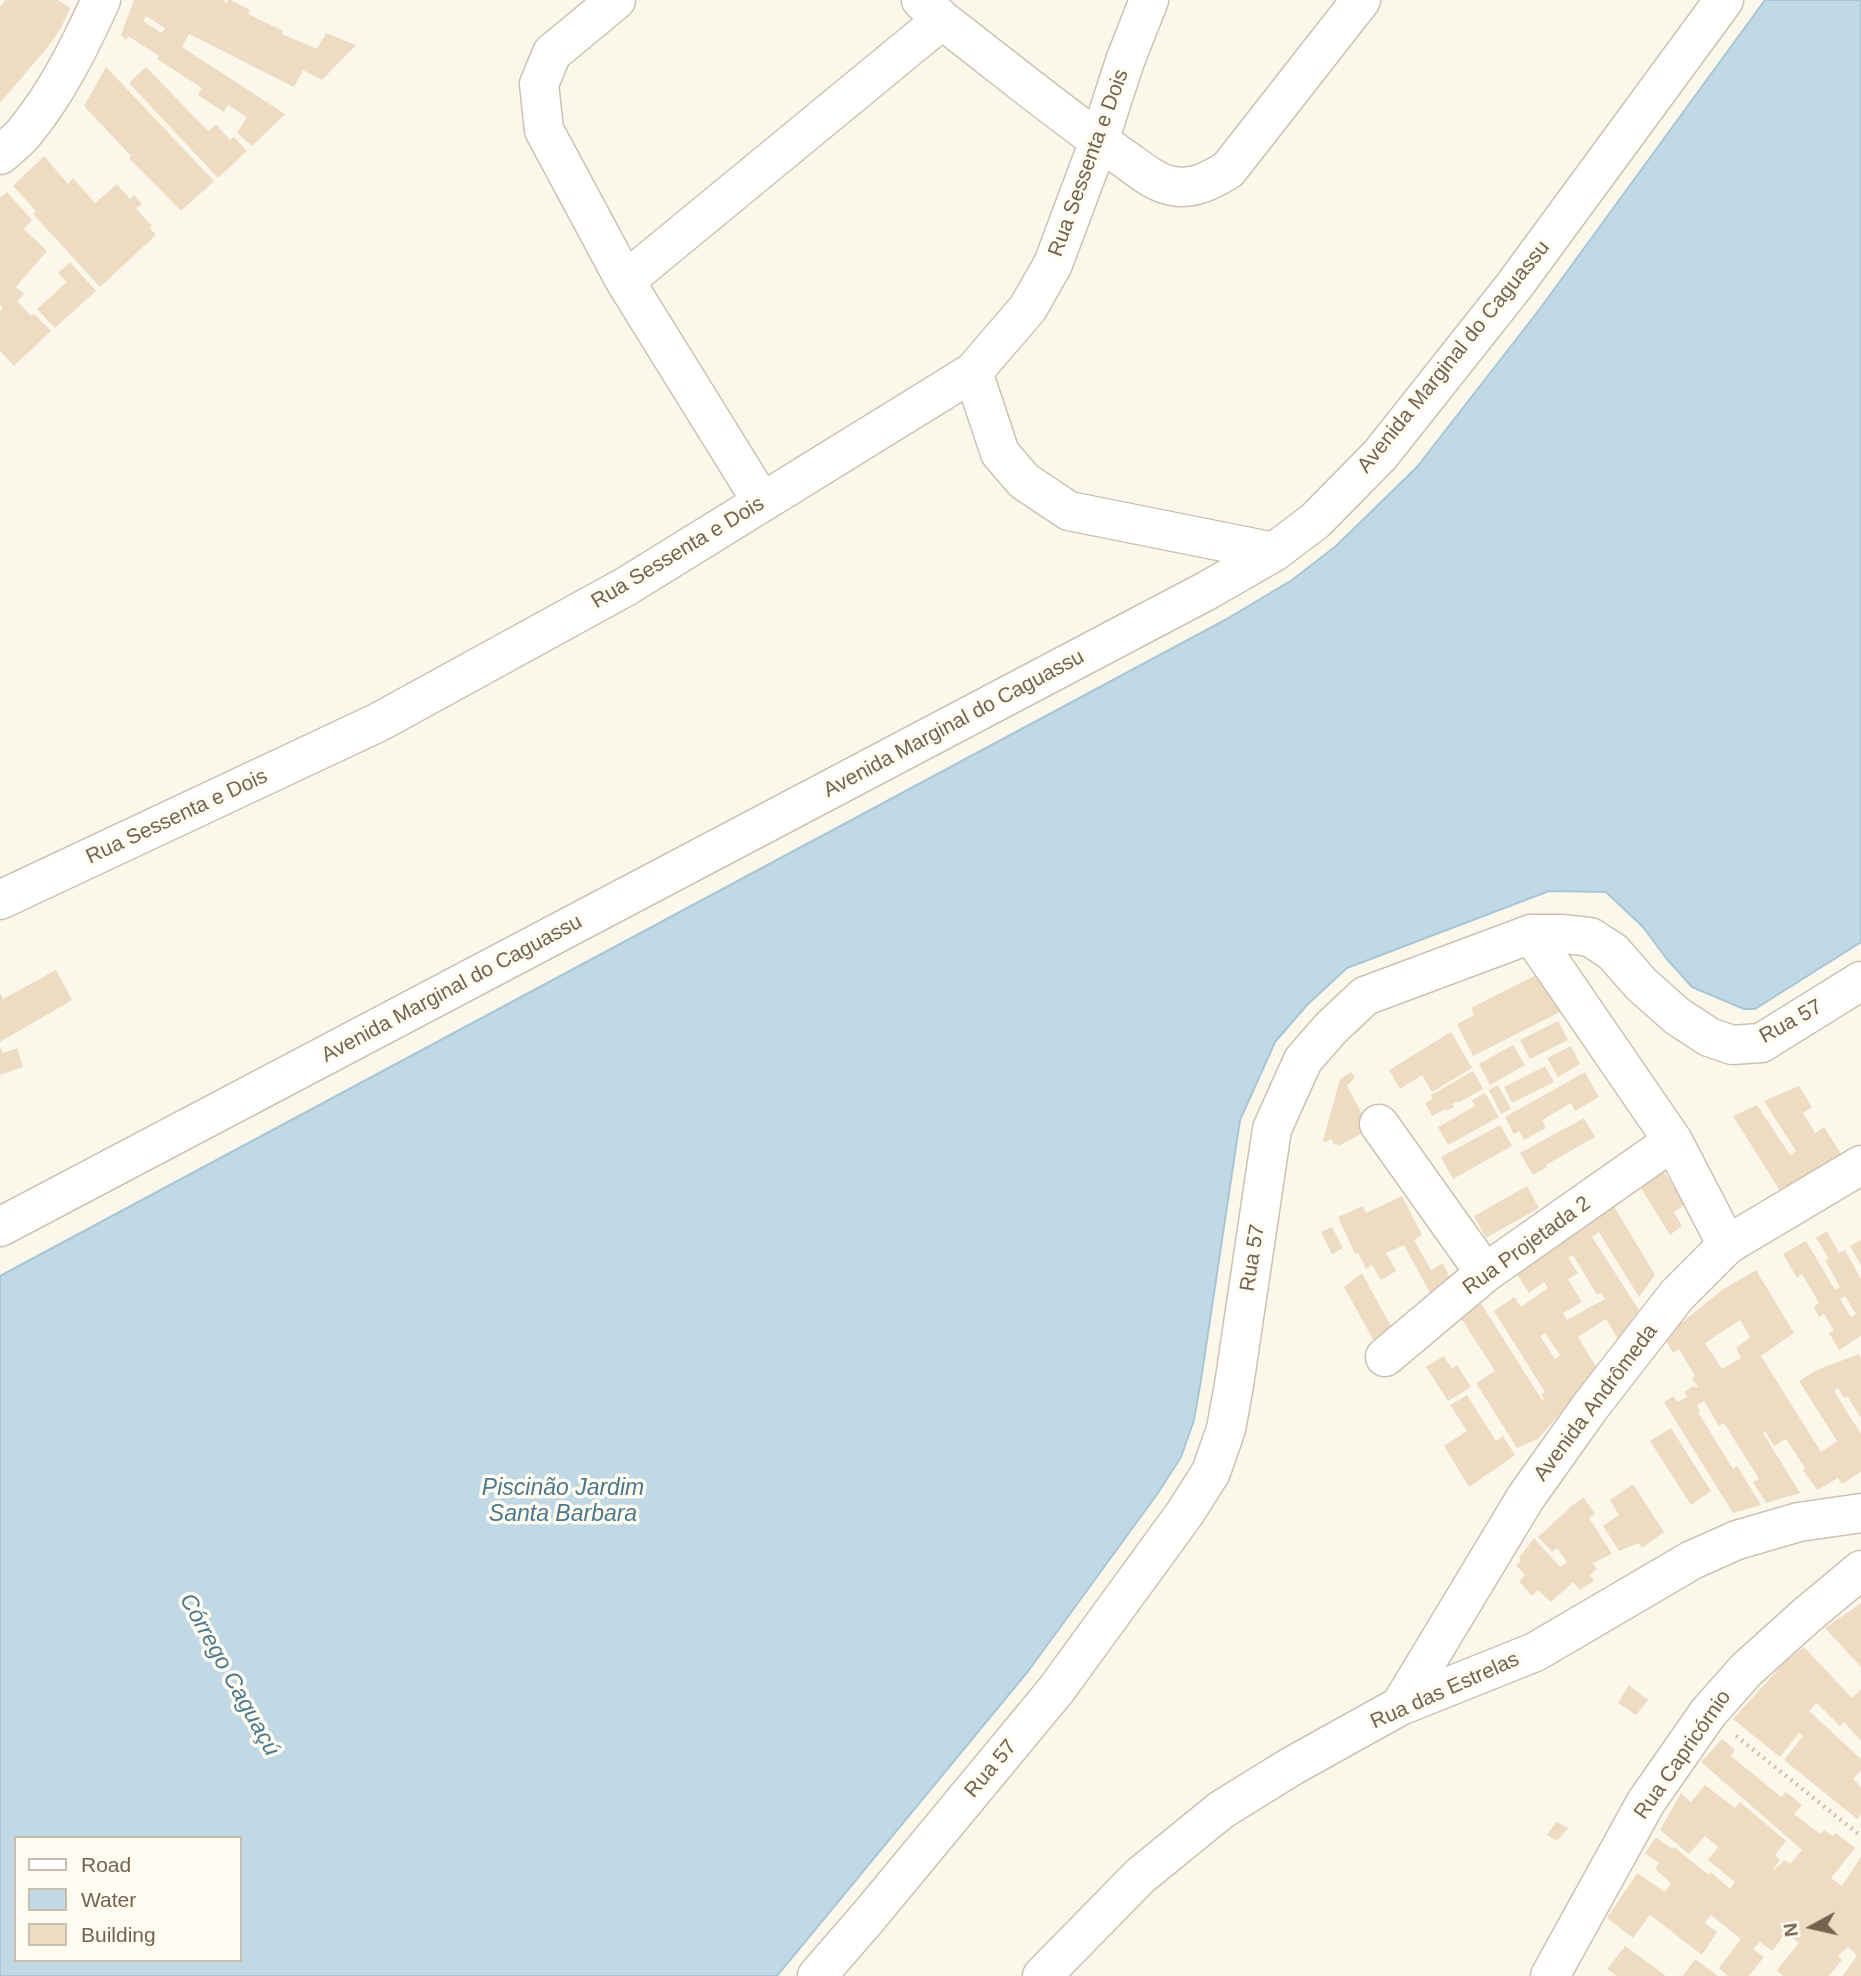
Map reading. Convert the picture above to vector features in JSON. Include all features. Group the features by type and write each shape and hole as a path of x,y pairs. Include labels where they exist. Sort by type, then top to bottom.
{"street":[{"path":"0,155 23,134 63,76 101,0"},
{"path":"616,0 552,53 539,84 544,130 625,281 762,502"},
{"name":"Rua Sessenta e Dois","path":"0,900 379,722 625,587 973,372 1028,308 1053,264 1149,0"},
{"path":"625,281 931,10 1099,141 1151,177 1171,186 1189,187 1208,182 1228,170 1361,0"},
{"name":"Avenida Marginal do Caguassu","path":"0,1227 1208,590 1273,552 1315,521 1380,455 1514,286 1724,0"},
{"path":"973,372 1000,453 1024,481 1069,510 1273,552"},
{"path":"1531,934 1673,1141 1727,1245"},
{"name":"Rua 57","path":"817,1976 1056,1690 1185,1513 1211,1472 1226,1429 1234,1385 1272,1129 1303,1060 1364,996 1531,934 1590,937 1612,952 1641,984 1677,1016 1709,1037 1732,1045 1761,1043 1861,981"},
{"path":"1379,1124 1485,1273"},
{"name":"Rua Projetada 2","path":"1385,1357 1485,1273 1673,1141"},
{"name":"Avenida Andrômeda","path":"1400,1706 1534,1485 1590,1407 1677,1296 1727,1245 1861,1165"},
{"name":"Rua das Estrelas","path":"1042,1976 1140,1876 1222,1810 1292,1766 1400,1706 1535,1652 1692,1560 1737,1540 1799,1522 1861,1513"},
{"name":"Rua Capricórnio","path":"1550,1976 1646,1802 1708,1713 1746,1670 1861,1570"}],"path":[{"path":"1708,1713 1861,1836"}],"water":[{"name":"Piscinão Jardim Santa Barbara","path":"1765,0 1861,0 1861,942 1755,1009 1744,1009 1692,987 1643,927 1606,892 1549,891 1347,968 1307,1005 1275,1042 1240,1120 1194,1420 1181,1457 1158,1493 1029,1670 777,1976 0,1976 0,1276 1225,620 1292,580 1336,546 1417,467 1539,310"}],"building":[{"path":"5,0 58,0 70,8 61,28 47,48 0,103 0,7"},
{"path":"134,0 222,0 227,3 231,0 250,10 248,14 283,31 282,34 317,49 326,33 356,45 322,80 303,70 294,87 189,34 182,47 285,114 252,146 237,133 247,117 228,105 224,112 198,95 202,88 157,59 159,56 128,36 126,40 121,35","holes":["146,16 165,28 162,33 143,21"]},
{"path":"106,67 214,181 181,211 129,158 131,156 84,106"},
{"path":"146,67 208,131 216,124 230,140 234,137 247,151 218,178 129,83"},
{"path":"44,156 68,184 73,178 95,203 117,184 130,199 134,195 142,204 136,208 152,226 150,228 156,235 100,287 33,214 36,211 13,186"},
{"path":"7,192 32,220 24,229 47,251 16,287 24,294 17,301 51,331 14,366 0,351 0,311 3,308 0,305 0,198"},
{"path":"70,262 96,291 55,328 37,309 67,282 58,273"},
{"path":"56,970 72,1000 0,1042 0,993 3,999"},
{"path":"1546,970 1566,1009 1473,1056 1457,1024 1474,1015 1471,1008"},
{"path":"1558,1021 1568,1040 1530,1059 1520,1040"},
{"path":"1451,1032 1472,1068 1432,1092 1422,1075 1400,1089 1389,1070"},
{"path":"1513,1045 1525,1065 1490,1085 1479,1064"},
{"path":"1571,1046 1580,1064 1558,1077 1547,1058"},
{"path":"0,1047 3,1053 17,1048 23,1067 0,1075"},
{"path":"1545,1066 1554,1082 1512,1103 1504,1087"},
{"path":"1473,1071 1483,1089 1452,1104 1454,1107 1432,1116 1425,1103 1433,1099 1431,1095"},
{"path":"1351,1072 1355,1077 1347,1086 1370,1129 1338,1146 1334,1145 1331,1139 1323,1141 1340,1079"},
{"path":"1585,1072 1599,1097 1575,1111 1571,1103 1542,1120 1546,1128 1524,1140 1519,1131 1514,1134 1505,1117"},
{"path":"1498,1085 1511,1109 1501,1114 1489,1090"},
{"path":"1799,1086 1812,1107 1803,1113 1815,1133 1824,1127 1843,1157 1782,1194 1733,1116 1757,1105 1790,1155 1796,1151 1764,1101"},
{"path":"1485,1093 1499,1117 1448,1145 1438,1127 1475,1106 1472,1100"},
{"path":"1584,1118 1595,1137 1533,1175 1520,1153"},
{"path":"1500,1125 1512,1146 1453,1179 1441,1157"},
{"path":"1663,1170 1685,1205 1674,1212 1682,1226 1670,1235 1639,1185"},
{"path":"1527,1186 1539,1208 1486,1238 1474,1216"},
{"path":"1402,1196 1422,1235 1414,1240 1431,1270 1443,1263 1454,1287 1435,1302 1404,1245 1386,1253 1396,1271 1381,1280 1372,1265 1366,1269 1358,1252 1355,1254 1338,1217 1363,1206 1366,1213"},
{"path":"1612,1203 1655,1275 1639,1297 1599,1232 1592,1237 1639,1310 1618,1339 1606,1319 1578,1337 1597,1368 1538,1439 1517,1448 1476,1383 1495,1371 1457,1312 1477,1297 1542,1400 1544,1398 1541,1395 1545,1392 1494,1311 1514,1297 1521,1307 1548,1288 1544,1282 1529,1293 1514,1270","holes":["1573,1255 1597,1295 1601,1293 1605,1299 1567,1320 1563,1313 1582,1302 1568,1279 1578,1273 1568,1258","1545,1333 1560,1355 1555,1359 1540,1336"]},
{"path":"1332,1227 1343,1248 1332,1254 1321,1232"},
{"path":"1827,1231 1839,1253 1845,1250 1861,1279 1861,1336 1839,1350 1829,1333 1834,1330 1824,1314 1819,1317 1814,1307 1819,1303 1802,1274 1797,1278 1783,1254 1806,1241 1835,1290 1840,1287 1825,1260 1829,1259 1816,1238","holes":["1845,1296 1856,1314 1851,1317 1840,1299"]},
{"path":"1861,1240 1861,1265 1850,1246"},
{"path":"1756,1270 1794,1333 1761,1356 1821,1452 1837,1441 1799,1381 1819,1369 1859,1354 1861,1418 1847,1396 1844,1398 1838,1388 1834,1391 1861,1434 1861,1472 1842,1484 1838,1478 1817,1490 1786,1439 1774,1446 1765,1431 1763,1433 1800,1493 1766,1503 1753,1482 1759,1479 1724,1423 1719,1426 1704,1401 1697,1405 1700,1411 1698,1412 1733,1469 1737,1466 1761,1505 1733,1513 1664,1402 1674,1396 1677,1402 1687,1397 1684,1392 1694,1386 1698,1387 1692,1378 1695,1376 1679,1349 1673,1353 1664,1337 1722,1290","holes":["1740,1320 1750,1337 1736,1348 1741,1358 1722,1369 1705,1343"]},
{"path":"1362,1273 1394,1332 1375,1343 1344,1287"},
{"path":"1444,1356 1452,1369 1457,1365 1471,1387 1448,1401 1426,1367"},
{"path":"1467,1395 1496,1441 1503,1436 1515,1455 1469,1487 1444,1446 1467,1431 1450,1405"},
{"path":"1671,1428 1711,1491 1691,1505 1650,1441"},
{"path":"1633,1484 1664,1532 1642,1548 1639,1543 1619,1551 1603,1526 1619,1515 1610,1500"},
{"path":"1584,1498 1595,1514 1589,1518 1612,1554 1593,1563 1597,1569 1590,1575 1594,1581 1580,1590 1573,1582 1551,1602 1538,1590 1532,1596 1519,1581 1525,1575 1516,1565 1521,1561 1519,1558 1534,1538 1560,1567 1567,1562 1557,1548 1552,1552 1538,1537"},
{"path":"1861,1603 1861,1667 1825,1628"},
{"path":"1804,1647 1852,1698 1861,1689 1861,1741 1844,1722 1840,1726 1817,1703 1809,1711 1861,1759 1861,1770 1853,1779 1861,1787 1861,1814 1857,1819 1784,1760 1803,1736 1799,1733 1780,1757 1733,1719 1783,1664"},
{"path":"1629,1685 1648,1700 1636,1715 1618,1703"},
{"path":"1722,1739 1735,1750 1731,1756 1781,1797 1786,1792 1802,1805 1794,1814 1820,1834 1824,1830 1832,1836 1836,1833 1855,1848 1831,1878 1842,1886 1861,1857 1861,1976 1843,1976 1857,1955 1848,1947 1838,1956 1842,1960 1829,1976 1783,1976 1777,1970 1799,1943 1786,1933 1772,1951 1760,1942 1753,1949 1764,1957 1749,1976 1728,1976 1719,1968 1741,1939 1711,1915 1705,1923 1717,1932 1702,1955 1650,1915 1633,1938 1607,1918 1637,1873 1665,1892 1671,1883 1655,1869 1659,1863 1645,1853 1656,1837 1672,1849 1674,1847 1709,1875 1711,1872 1730,1889 1735,1882 1708,1860 1718,1847 1705,1836 1689,1854 1660,1830 1681,1793 1691,1802 1705,1785 1735,1808 1740,1802 1786,1841 1775,1855 1780,1860 1774,1870 1785,1860 1790,1864 1802,1850 1701,1762"},
{"path":"1556,1822 1568,1828 1557,1841 1547,1835"},
{"path":"1625,1946 1666,1976 1617,1976 1607,1969"},
{"path":"1695,1959 1718,1976 1683,1976"}],"water label":[{"name":"Córrego Caguaçú","path":"229,1675"}]}
